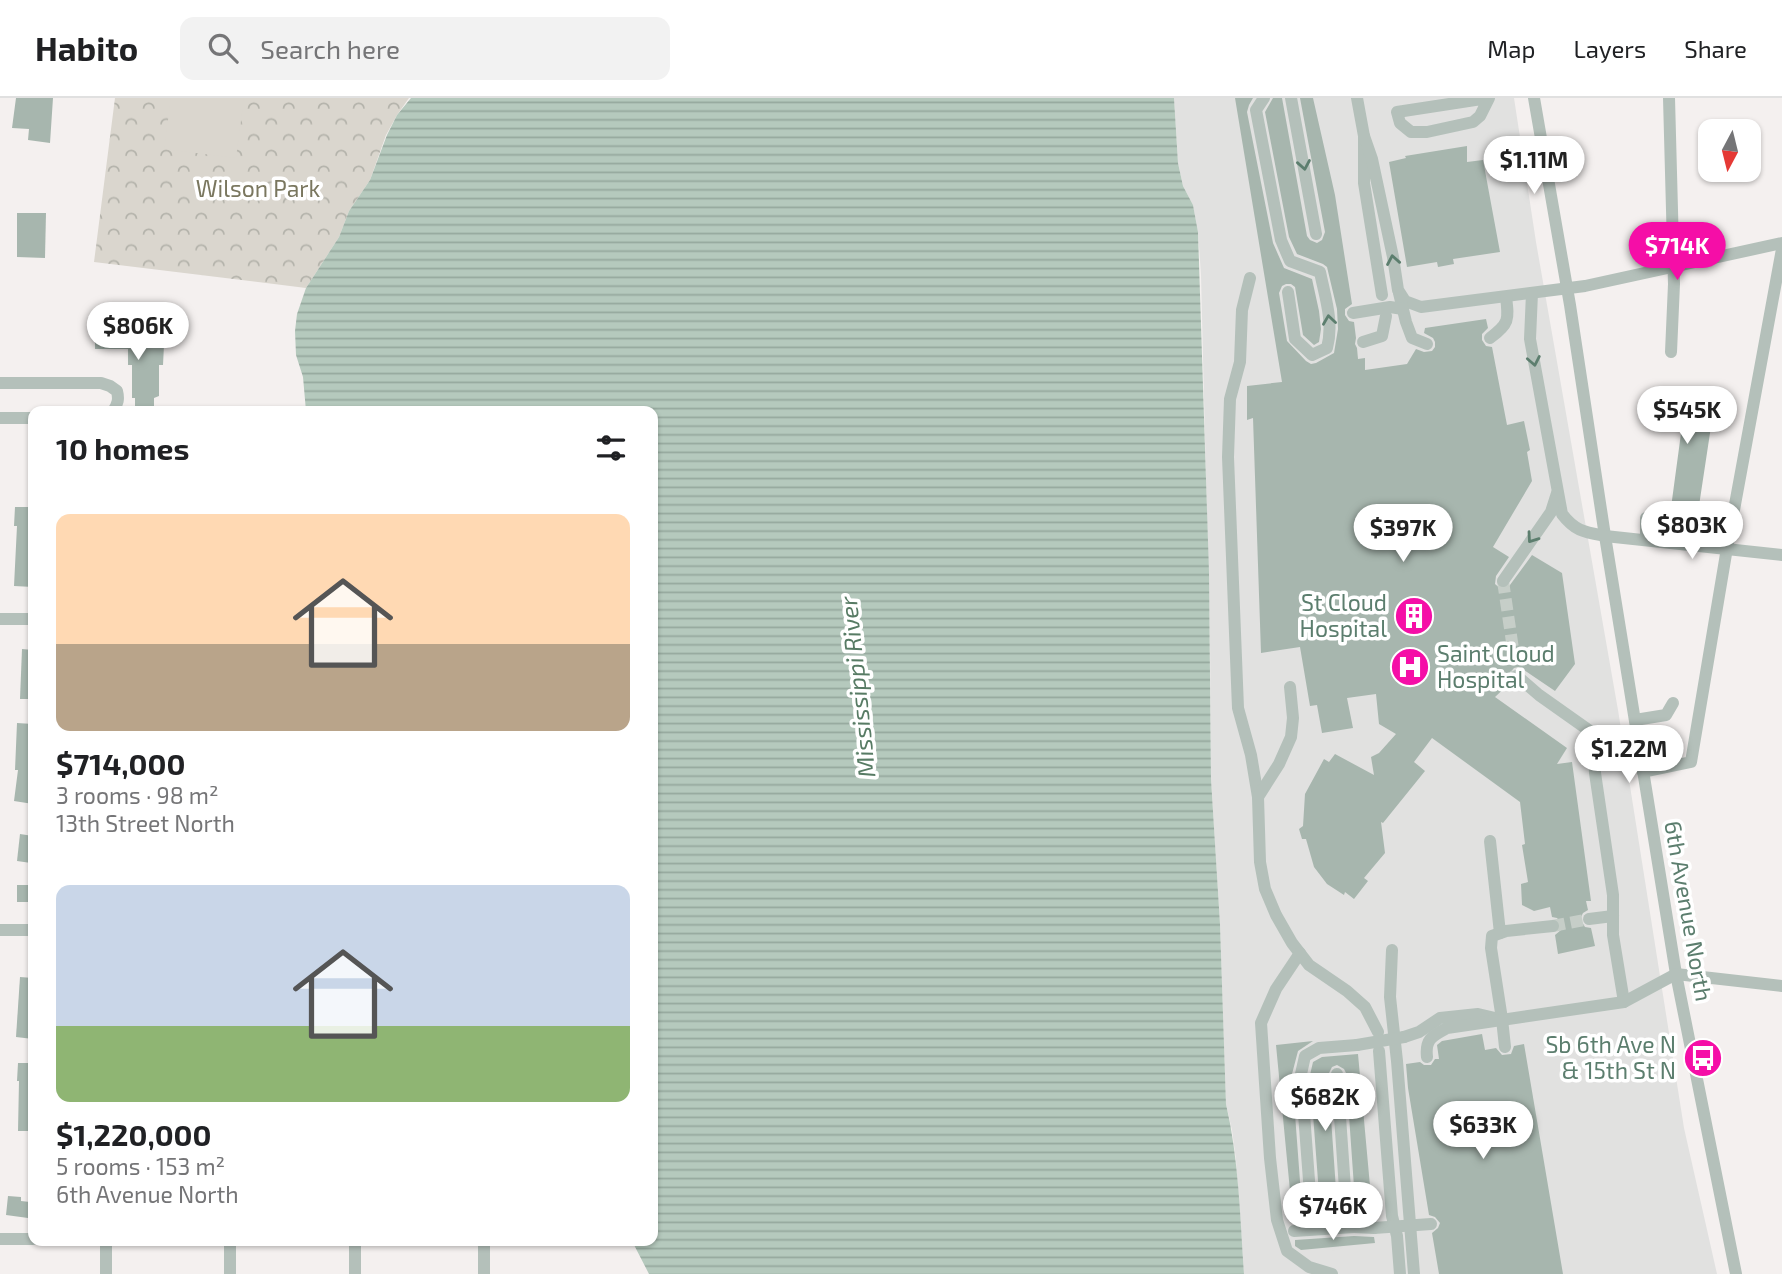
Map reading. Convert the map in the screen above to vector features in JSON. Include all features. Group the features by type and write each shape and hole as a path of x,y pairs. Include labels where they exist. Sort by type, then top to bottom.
{"street":[{"path":"1264,98 1256,110 1281,240 1290,261 1320,272 1331,333 1327,348 1312,355 1295,339 1288,292"},
{"path":"1292,98 1316,234"},
{"path":"1357,98 1403,309 1412,338 1427,344"},
{"path":"1488,98 1480,116 1473,122 1427,132 1411,132 1400,123 1397,112 1488,98"},
{"name":"6th Avenue North","path":"1534,98 1567,288 1676,974 1736,1274"},
{"path":"1669,98 1674,284 1671,352"},
{"path":"1364,136 1364,183 1382,295"},
{"path":"1398,290 1405,301 1421,307 1506,297 1567,288 1782,243"},
{"path":"1643,772 1690,762 1782,249"},
{"path":"1250,278 1242,310 1240,362 1230,399 1228,457 1238,708 1251,755 1258,797 1259,862 1265,890 1292,943 1309,965 1348,991 1365,1007 1378,1032"},
{"path":"1532,293 1530,339 1562,514 1571,526 1605,536 1782,555"},
{"path":"1490,338 1503,328 1509,318 1506,297"},
{"path":"1353,313 1390,307 1403,309"},
{"path":"1363,341 1382,335 1386,316"},
{"path":"0,383 100,383 117,391 117,406"},
{"path":"0,418 28,418"},
{"path":"1503,581 1551,512 1558,493"},
{"path":"1646,518 1646,540"},
{"path":"0,620 28,620"},
{"path":"1517,676 1604,741"},
{"path":"1258,797 1279,764 1291,737 1293,718 1290,687"},
{"path":"1635,720 1665,715 1673,703"},
{"path":"1624,1002 1613,935 1613,895 1594,753 1604,741 1638,736"},
{"path":"1490,841 1500,933"},
{"path":"1589,919 1613,916"},
{"path":"1505,1047 1491,948 1492,936 1506,931 1553,926"},
{"path":"0,930 28,930"},
{"path":"1392,950 1390,997 1414,1274"},
{"path":"1300,954 1276,989 1261,1023 1271,1170 1276,1220 1287,1251 1310,1267 1332,1274"},
{"path":"1427,1057 1426,1046 1432,1036 1447,1028 1624,1002 1676,974 1782,986"},
{"path":"1311,1207 1301,1074 1305,1056 1319,1048 1404,1037 1419,1032 1440,1018 1478,1014 1502,1019"},
{"path":"1379,1051 1392,1216 1397,1236 1400,1274"},
{"path":"1337,1074 1346,1203 1354,1227"},
{"path":"1294,1231 1431,1224"},
{"path":"0,1239 28,1238"},
{"path":"106,1246 106,1274"},
{"path":"230,1246 230,1274"},
{"path":"355,1246 355,1274"},
{"path":"484,1246 484,1274"}],"shaded area":[{"name":"Saint Cloud Hospital","path":"1174,98 1514,98 1536,242 1618,710 1684,1128 1717,1274 1244,1274 1236,1160 1226,1104 1220,924 1211,779 1201,275 1193,205 1183,186 1178,163"}],"green space":[{"name":"Wilson Park","path":"115,98 409,98 386,135 370,180 349,211 339,237 306,288 94,262"},
{"path":"171,98 244,98 236,158 164,149"}],"water":[{"name":"Mississippi River","path":"411,98 1174,98 1178,163 1183,186 1193,205 1198,232 1209,572 1211,779 1220,924 1226,1104 1236,1167 1244,1274 649,1274 635,1246 658,1246 658,406 306,406 303,377 296,355 297,314 306,288 339,237 349,211 370,180 397,115"}],"building":[{"path":"16,98 53,98 50,143 28,140 29,129 12,128"},
{"name":"St Cloud Hospital","path":"1235,98 1253,98 1247,112 1273,243 1284,268 1312,279 1321,329 1319,342 1314,345 1303,335 1295,287 1286,284 1279,293 1287,341 1306,361 1316,363 1334,353 1338,329 1337,309 1327,267 1297,254 1289,237 1265,112 1273,98 1282,98 1307,236 1317,243 1322,240 1325,232 1300,98 1313,98 1335,195 1352,304 1345,309 1345,315 1349,321 1354,322 1358,359 1365,358 1365,370 1407,364 1416,349 1432,351 1435,342 1424,333 1425,328 1486,319 1488,328 1482,334 1482,340 1486,346 1492,347 1507,425 1524,421 1530,450 1527,452 1532,481 1493,547 1509,557 1496,576 1495,584 1502,590 1507,589 1532,555 1562,573 1575,664 1555,691 1524,670 1514,668 1508,675 1511,682 1495,697 1567,748 1557,764 1572,762 1591,901 1586,901 1588,910 1580,919 1585,927 1591,928 1595,946 1558,954 1555,935 1561,930 1562,924 1552,917 1550,907 1534,911 1522,905 1521,884 1528,882 1522,845 1525,844 1520,802 1432,738 1414,762 1425,771 1383,823 1381,822 1385,853 1364,878 1368,881 1354,899 1327,884 1314,867 1306,839 1302,839 1299,829 1303,826 1305,794 1324,759 1329,762 1335,754 1374,775 1371,757 1379,753 1396,734 1379,724 1376,694 1347,698 1353,728 1322,733 1317,705 1310,706 1300,647 1261,653 1253,418 1247,420 1247,386 1282,382"},
{"path":"1467,146 1467,162 1483,160 1500,252 1453,259 1454,264 1438,267 1437,262 1407,267 1389,162 1406,158 1405,156"},
{"path":"17,213 46,213 45,258 17,257"},
{"path":"95,330 155,332 154,344 164,345 163,365 159,365 159,396 154,398 154,406 135,406 128,349 95,349"},
{"path":"1654,392 1715,400 1697,519 1670,515 1682,426 1650,422"},
{"path":"15,507 28,507 28,587 14,586 17,526 14,526"},
{"path":"22,649 28,650 28,699 20,699"},
{"path":"17,723 28,724 28,803 14,801 18,770 15,770"},
{"path":"20,834 28,835 28,863 17,861"},
{"path":"17,885 28,885 28,902 17,902"},
{"path":"20,977 28,978 28,1038 16,1037"},
{"path":"1482,1034 1485,1050 1496,1048 1502,1055 1511,1054 1514,1046 1524,1044 1563,1274 1439,1274 1432,1233 1440,1223 1429,1215 1406,1064 1420,1062 1431,1065 1435,1059 1439,1059 1437,1045 1442,1041"},
{"path":"1313,1041 1298,1051 1292,1074 1302,1208 1311,1216 1316,1214 1320,1207 1310,1075 1313,1062 1322,1057 1358,1054 1373,1219 1360,1219 1355,1201 1346,1073 1337,1065 1332,1067 1328,1075 1337,1204 1342,1219 1293,1222 1276,1045"},
{"path":"18,1063 28,1063 28,1131 18,1131"},
{"path":"8,1196 21,1197 21,1201 28,1202 28,1218 6,1215"},
{"path":"1374,1237 1375,1243 1301,1250 1295,1246 1295,1240"}],"tunnel":[{"path":"1503,581 1517,676"},
{"path":"1553,926 1589,919"}],"place":[{"name":"St Cloud Hospital","path":"1414,616"},
{"name":"Saint Cloud Hospital","path":"1410,667"},
{"name":"Sb 6th Ave N & 15th St N","path":"1703,1058"}]}
